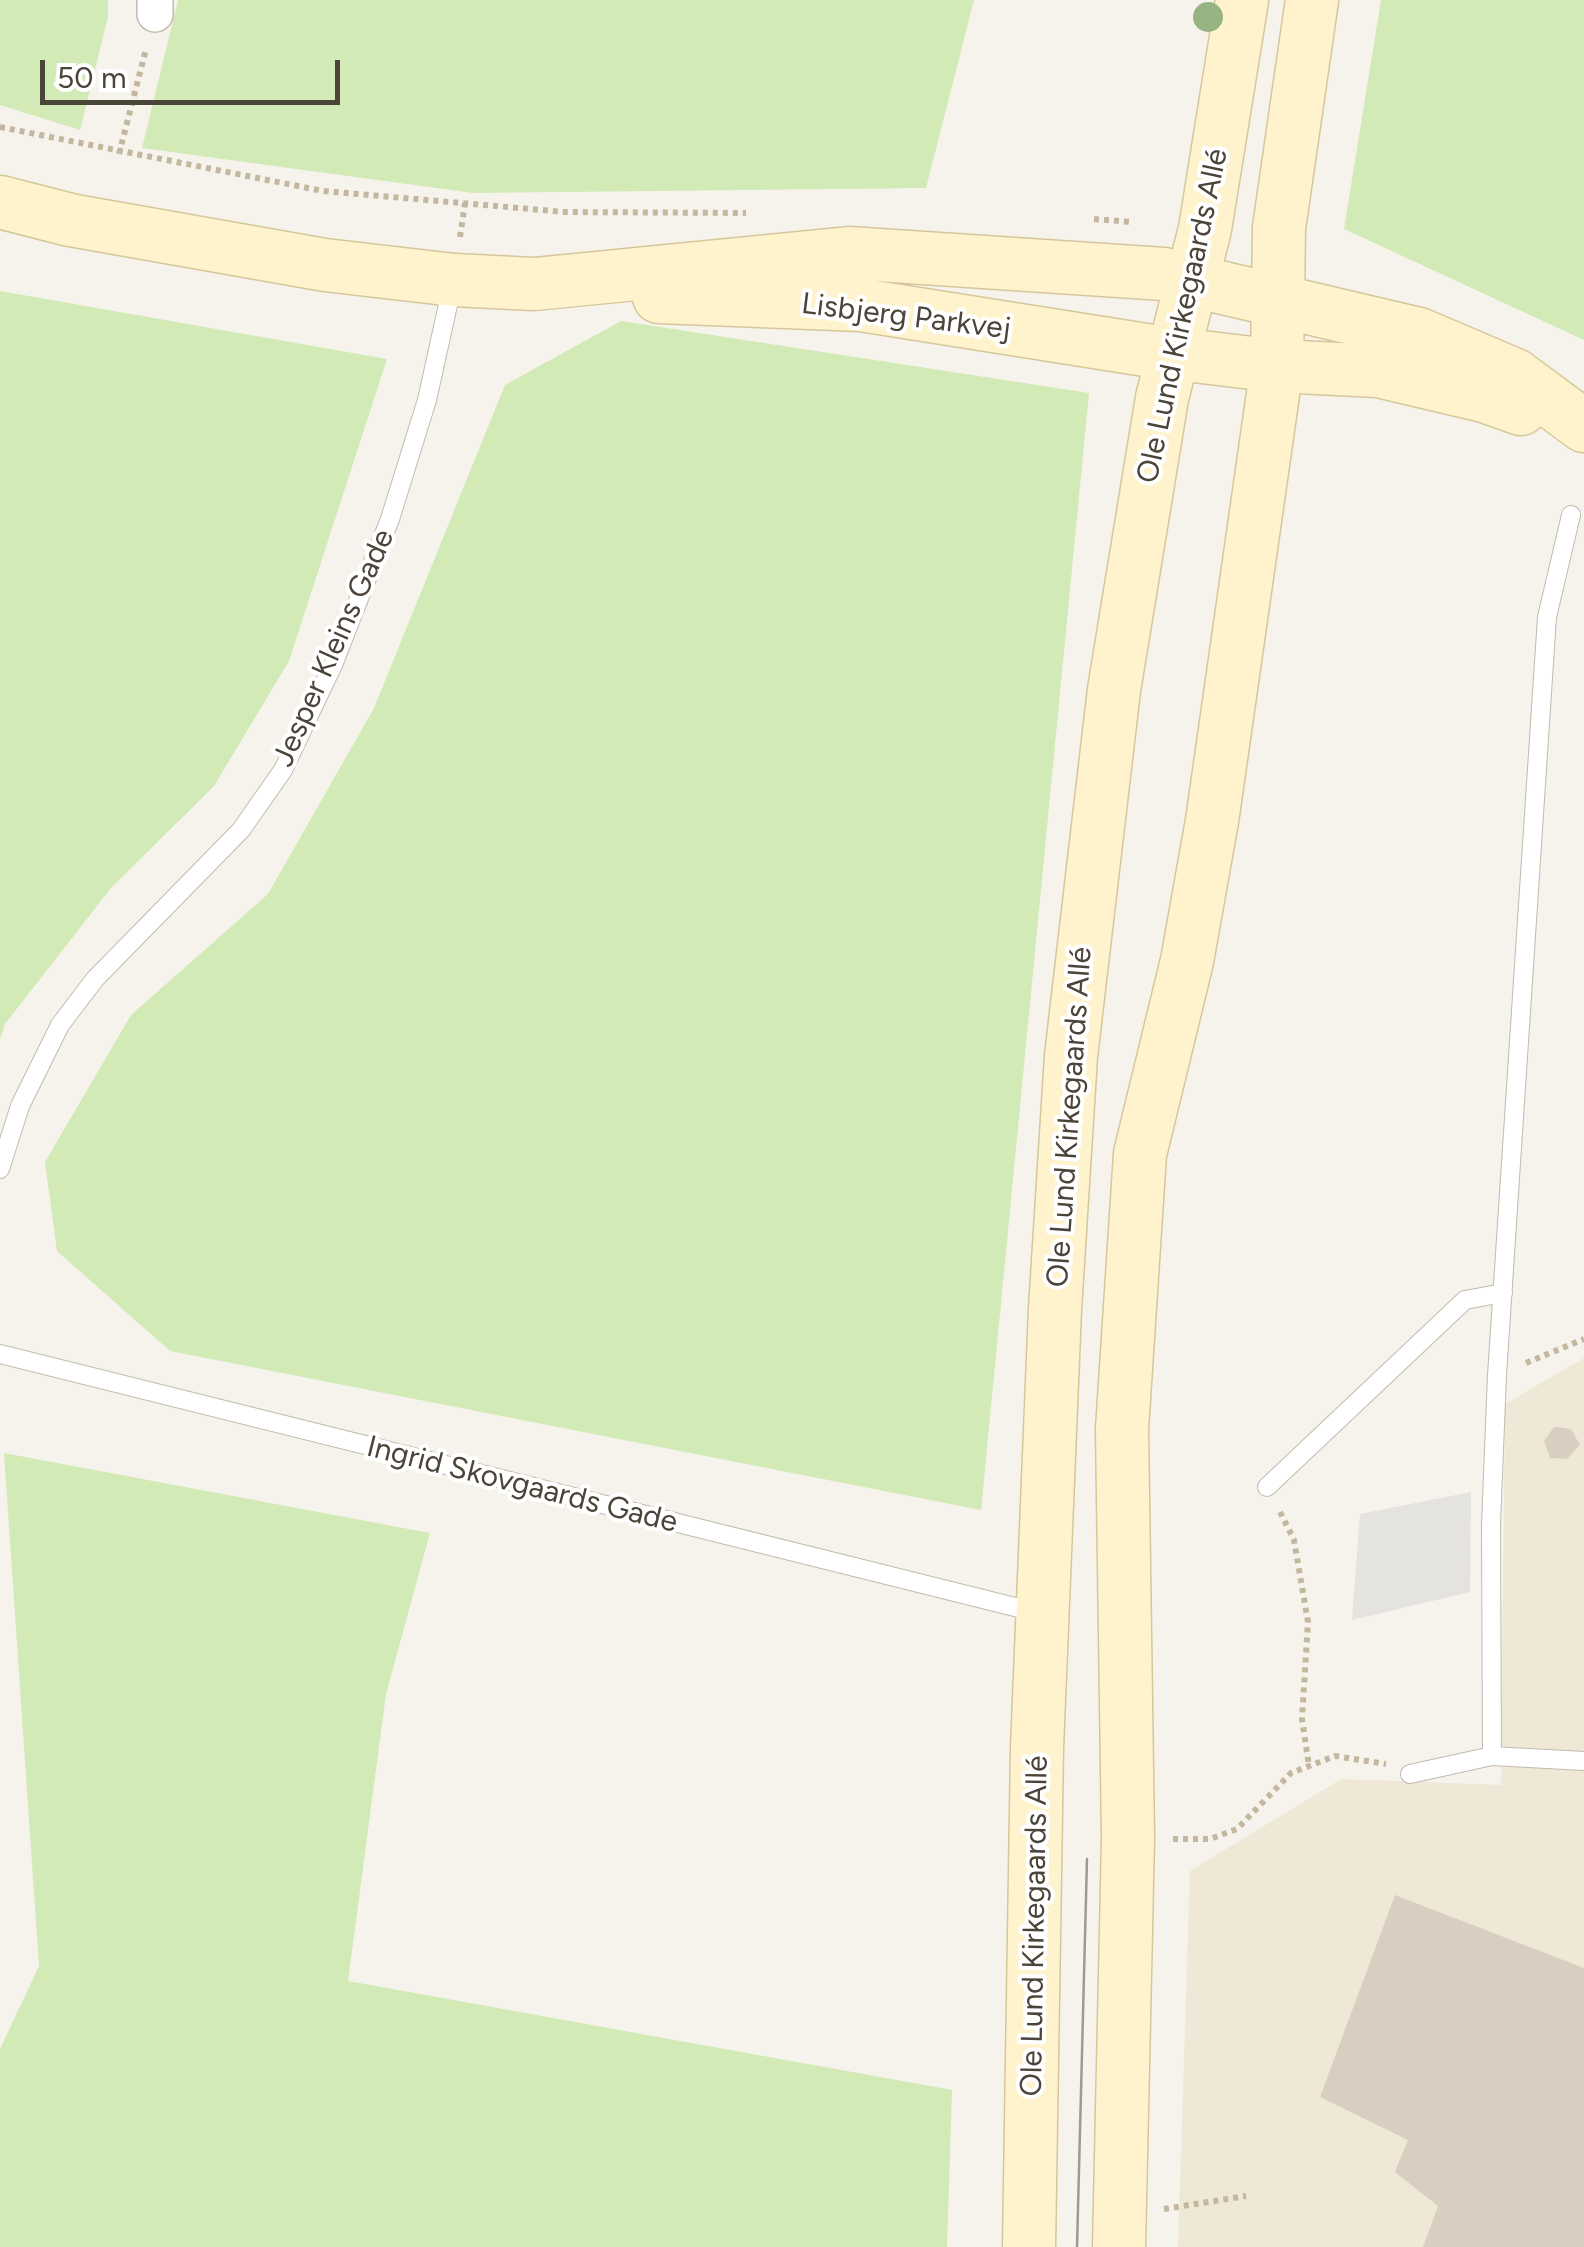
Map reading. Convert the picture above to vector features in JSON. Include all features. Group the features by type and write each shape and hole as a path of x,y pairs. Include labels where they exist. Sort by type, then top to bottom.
{"street":[{"name":"Ole Lund Kirkegaards Allé","path":"1029,2247 1037,1748 1054,1309 1073,1036 1114,690 1162,398 1205,229 1242,0"},
{"path":"1136,2229 1122,1430 1140,1154 1187,962 1202,874 1277,366 1279,228 1312,0"},
{"name":"Lisbjerg Parkvej","path":"0,202 70,220 325,265 454,280 534,284 849,253 1064,264 1193,280 1419,334 1515,374 1584,430"},
{"name":"Lisbjerg Parkvej","path":"534,284 590,296 862,305 1175,354 1378,372 1484,396 1584,430"}],"lane":[{"name":"Jesper Kleins Gade","path":"0,1169 20,1106 60,1025 95,980 241,830 283,770 333,665 390,519 427,400 454,280"},
{"path":"1492,1756 1491,1526 1502,1294 1547,617 1571,515"},
{"path":"1267,1487 1465,1300 1502,1294"},
{"name":"Ingrid Skovgaards Gade","path":"0,1354 1044,1614"},
{"path":"1410,1774 1492,1756 1584,1762"}],"path":[{"path":"119,154 155,7"},
{"path":"0,126 119,154 322,192 564,212 754,213"},
{"path":"1082,219 1139,224"},
{"path":"1497,1375 1584,1339"},
{"path":"1267,1487 1294,1540 1308,1622 1302,1719 1309,1766"},
{"path":"1161,1838 1210,1839 1237,1829 1291,1773 1336,1756 1382,1762 1410,1774"},
{"path":"1136,2229 1246,2196"}],"shaded area":[{"path":"1584,1358 1584,2247 1178,2247 1190,1871 1341,1779 1501,1785 1505,1404"},
{"path":"1471,1492 1470,1592 1352,1620 1360,1514"}],"green space":[{"path":"0,0 108,0 108,17 80,130 0,105"},
{"path":"178,0 974,0 926,188 473,193 142,148"},
{"path":"1381,0 1584,0 1584,340 1344,229"},
{"path":"0,291 387,359 289,661 214,786 111,888 5,1024 0,1039"},
{"path":"621,321 1089,393 981,1510 170,1351 57,1251 45,1162 131,1015 268,894 374,708 505,385"},
{"path":"4,1453 430,1533 386,1694 348,1981 952,2090 947,2247 0,2247 0,2049 39,1966"}],"building":[{"path":"1554,1427 1571,1429 1580,1445 1567,1459 1550,1458 1544,1441"},
{"path":"1395,1895 1584,1968 1584,2247 1423,2247 1438,2206 1395,2172 1408,2140 1320,2097"}],"tram line":[{"path":"1077,2247 1087,1859"}]}
